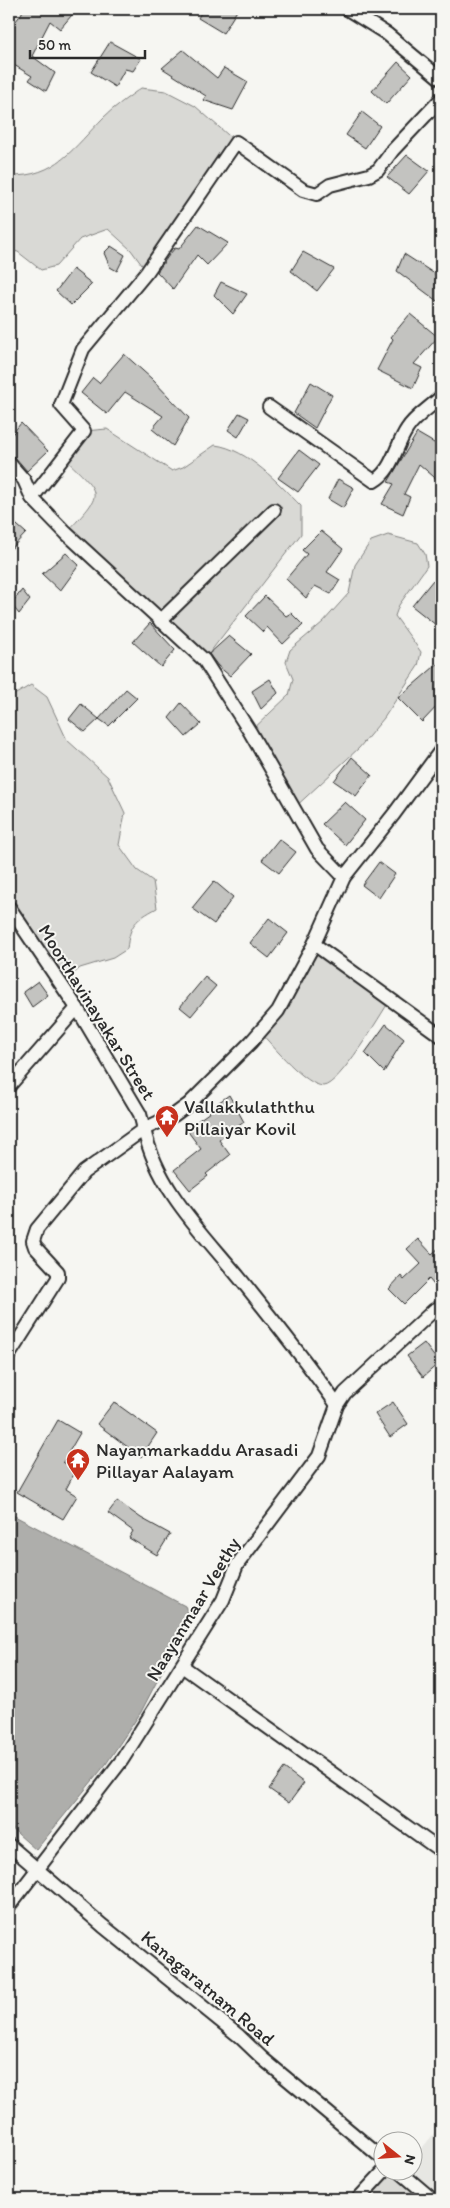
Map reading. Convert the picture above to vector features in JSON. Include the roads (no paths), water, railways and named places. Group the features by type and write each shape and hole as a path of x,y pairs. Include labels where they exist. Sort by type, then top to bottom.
{"street":[{"path":"347,9 387,34 441,79"},
{"path":"32,498 84,431 61,405 83,350 148,272 236,142 303,190 318,194 330,185 370,175 378,170 441,99"},
{"path":"269,406 374,481 382,476 390,465 407,428 441,397"},
{"path":"9,463 24,480 32,498 160,621 204,660 250,732 317,848 344,877"},
{"path":"160,621 274,510"},
{"name":"Moorthavinayakar Street","path":"9,907 77,1008 140,1114 144,1129 174,1116 189,1104 278,1012 314,944 344,877 441,750"},
{"path":"314,944 441,1036"},
{"path":"9,1086 77,1008"},
{"path":"9,1355 58,1278 58,1272 35,1247 33,1241 36,1229 84,1172 144,1129 152,1160 175,1200 298,1351 337,1405"},
{"name":"Naayanmaar Veethy","path":"9,1906 122,1760 224,1600 237,1565 319,1456 337,1405 345,1393 428,1316 441,1307"},
{"path":"182,1666 441,1851"},
{"name":"Kanagaratnam Road","path":"9,1845 103,1926 232,2030 262,2058 372,2150"},
{"path":"358,2199 376,2180"},
{"path":"410,2180 432,2199"}],"place":[{"name":"Vallakkulaththu Pillaiyar Kovil","path":"167,1138"},
{"name":"Nayanmarkaddu Arasadi Pillayar Aalayam","path":"78,1481"}]}
